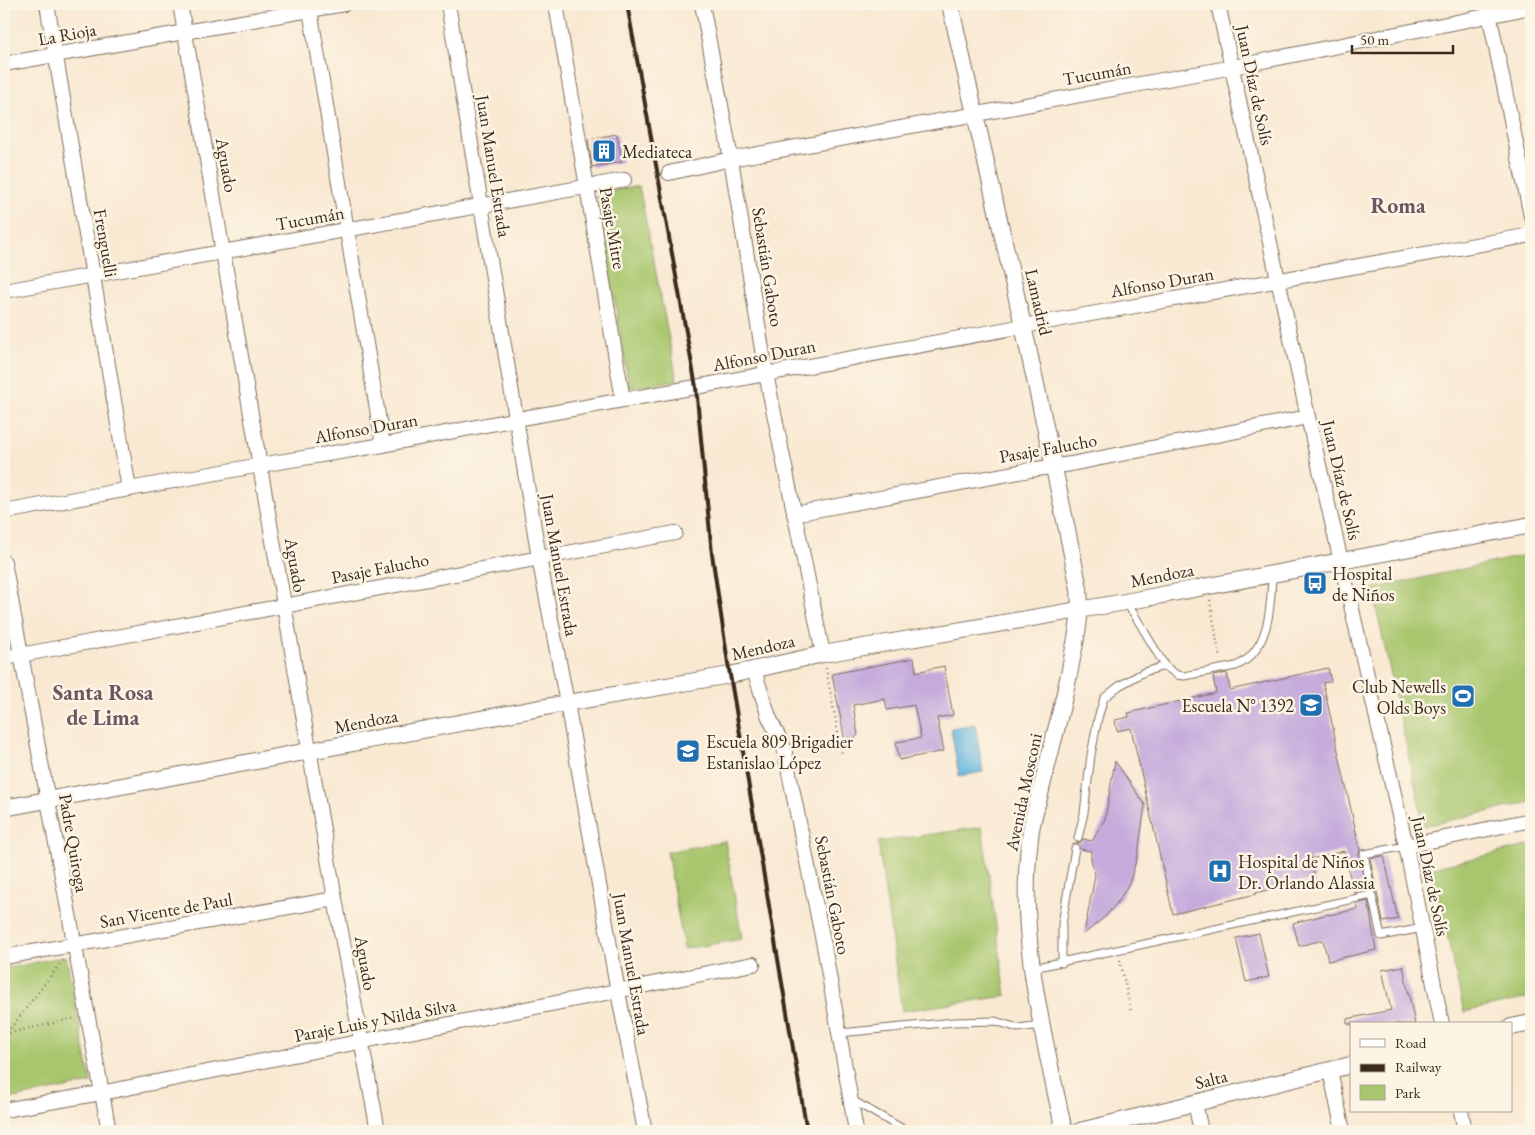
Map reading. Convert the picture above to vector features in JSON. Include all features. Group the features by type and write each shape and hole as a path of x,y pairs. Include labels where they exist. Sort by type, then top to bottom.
{"street":[{"name":"Frenguelli","path":"47,4 129,489"},
{"name":"Aguado","path":"180,4 335,899 378,1131"},
{"name":"La Rioja","path":"4,64 185,32 310,7 344,4"},
{"name":"Juan Manuel Estrada","path":"448,4 539,558 645,1131"},
{"name":"Pasaje Mitre","path":"556,4 623,400"},
{"name":"Sebastián Gaboto","path":"702,4 731,160 766,374 823,654"},
{"name":"Lamadrid","path":"950,4 1055,465 1079,590 1081,610"},
{"name":"Juan Díaz de Solís","path":"1218,4 1308,417 1406,846 1442,1022"},
{"path":"310,7 382,445"},
{"name":"Tucumán","path":"669,173 1233,67 1489,9 1531,7"},
{"path":"1489,9 1531,216"},
{"name":"Tucumán","path":"4,291 624,180"},
{"name":"Alfonso Duran","path":"4,512 260,465 382,445 516,418 1531,235"},
{"name":"Pasaje Falucho","path":"794,514 1055,465 1071,464 1308,417"},
{"name":"Mendoza","path":"4,808 566,703 754,670 823,654 1125,602 1531,525"},
{"name":"Pasaje Falucho","path":"4,658 675,533"},
{"name":"Padre Quiroga","path":"4,562 108,1131"},
{"name":"Avenida Mosconi","path":"1064,1131 1032,968 1026,884 1030,837 1070,670 1081,610"},
{"name":"Sebastián Gaboto","path":"754,670 769,717 784,748 840,1033 856,1131"},
{"path":"1406,846 1531,820"},
{"name":"San Vicente de Paul","path":"4,958 335,899"},
{"name":"Paraje Luis y Nilda Silva","path":"4,1110 101,1093 753,964"},
{"path":"1512,1027 1531,1023"},
{"name":"Salta","path":"1080,1131 1350,1064"},
{"path":"1330,1070 1343,1131"},
{"path":"1195,1103 1201,1131"},
{"path":"1461,1112 1466,1131"}],"lane":[{"path":"1125,602 1165,666 1177,675 1184,676 1236,666 1254,652 1266,627 1271,604 1272,574"},
{"path":"1078,838 1084,813 1098,718 1104,698 1144,672 1165,666"},
{"path":"1406,846 1364,854 1381,936 1422,928"},
{"path":"1062,963 1062,924 1075,848"},
{"path":"1032,968 1372,895"},
{"path":"840,1033 954,1022 995,1021 1018,1028 1042,1025"},
{"path":"851,1100 903,1128 914,1131"}],"path":[{"path":"1208,586 1221,662"},
{"path":"823,654 842,755"},
{"path":"5,1032 74,945"},
{"path":"1117,950 1132,1012"},
{"path":"5,1032 78,1018"}],"green space":[{"path":"639,186 677,380 629,388 597,193"},
{"name":"Club Newells Olds Boys","path":"1531,554 1531,802 1424,826 1372,589"},
{"path":"982,827 1006,996 902,1011 878,842"},
{"path":"725,841 742,939 684,949 667,852"},
{"path":"1531,845 1531,997 1464,1012 1432,868"},
{"path":"66,956 91,1083 4,1100 4,969"}],"water":[{"path":"975,724 983,772 959,776 951,728"}],"building":[{"name":"Mediateca","path":"617,134 622,162 592,167 588,139"},
{"path":"914,658 916,672 944,666 953,715 937,718 944,751 899,760 896,742 921,738 914,705 887,710 885,699 853,705 858,735 846,746 832,674"},
{"name":"Hospital de Niños Dr. Orlando Alassia","path":"1328,668 1331,681 1323,683 1360,850 1359,855 1366,891 1354,893 1344,851 1310,859 1315,879 1173,914 1131,728 1117,731 1115,720 1129,717 1128,713 1216,693 1213,676 1227,673 1230,690"},
{"path":"1115,761 1145,805 1138,854 1130,881 1120,899 1106,916 1084,934 1095,875 1091,851 1080,849 1077,843 1083,839 1092,841 1105,819"},
{"path":"1384,856 1398,919 1383,922 1370,858"},
{"path":"1368,901 1376,950 1328,961 1323,940 1299,946 1293,923 1358,909 1356,904"},
{"path":"1259,933 1269,977 1246,982 1236,938"},
{"path":"1403,966 1415,1022 1350,1022 1350,1024 1347,1024 1347,1019 1391,1010 1382,970"}],"railway":[{"path":"627,4 696,387 712,554 728,663 807,1131"}],"place":[{"name":"Mediateca","path":"604,151"},
{"name":"Hospital de Niños","path":"1315,583"},
{"name":"Club Newells Olds Boys","path":"1463,696"},
{"name":"Escuela N° 1392","path":"1311,705"},
{"name":"Escuela 809 Brigadier Estanislao López","path":"688,751"},
{"name":"Hospital de Niños Dr. Orlando Alassia","path":"1220,871"}],"district":[{"name":"Roma","path":"1398,205"},
{"name":"Santa Rosa de Lima","path":"103,704"}]}
